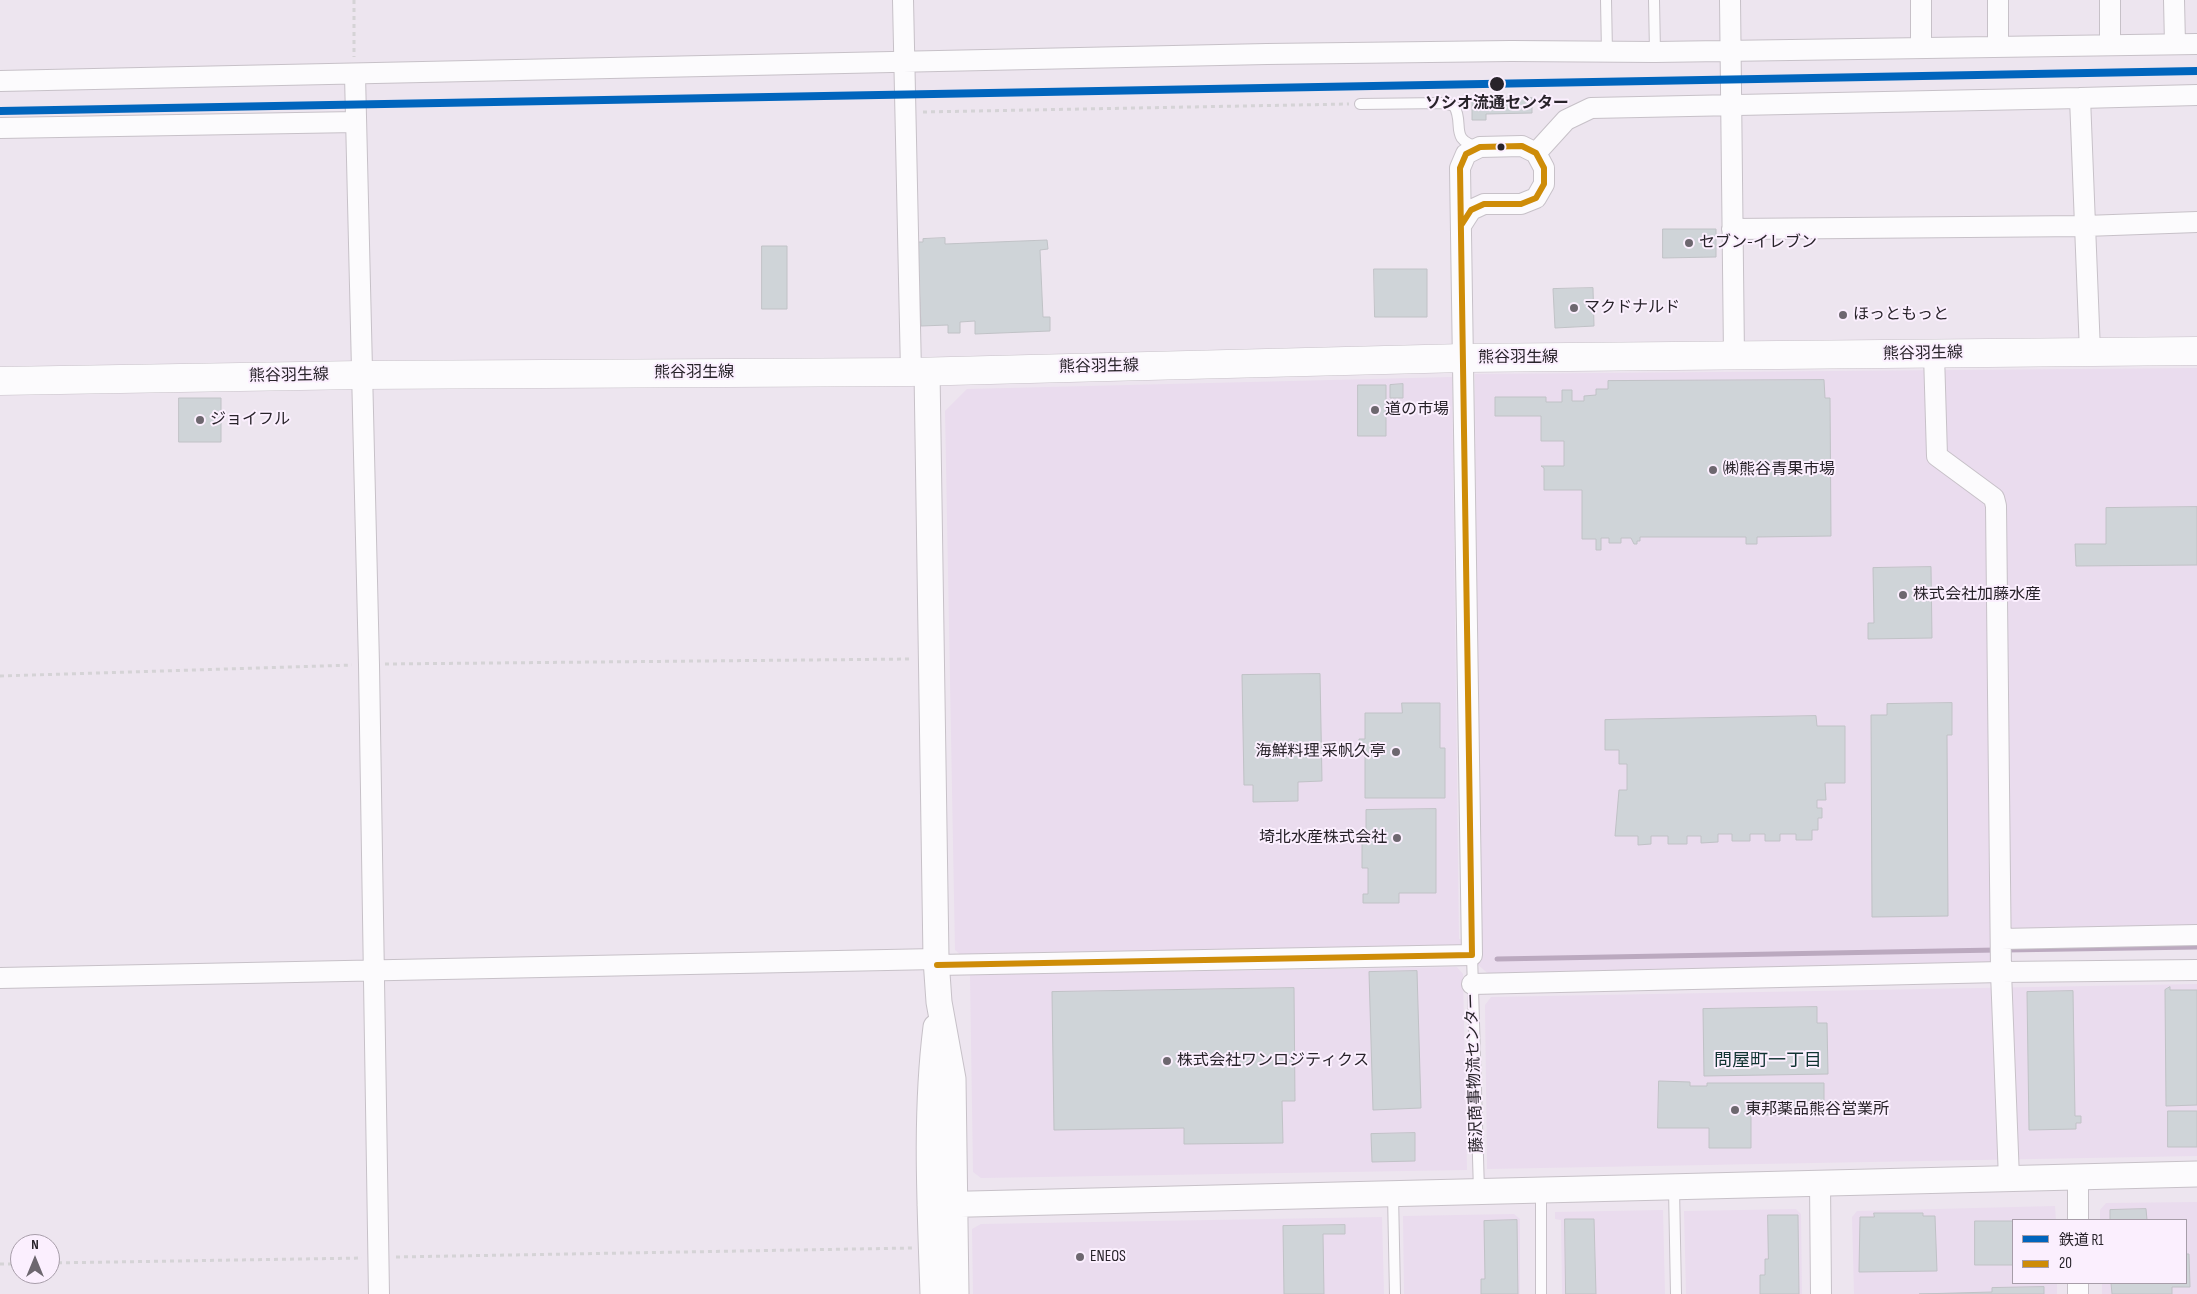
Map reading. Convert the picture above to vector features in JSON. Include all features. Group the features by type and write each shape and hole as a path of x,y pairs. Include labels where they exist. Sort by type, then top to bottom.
{"main road":[{"name":"熊谷羽生線","path":"0,381 360,375 919,372 1464,358 2197,351"}],"street":[{"path":"903,0 906,112 932,659 937,962 939,1002 953,1079 956,1294"},
{"path":"1730,0 1734,356"},
{"path":"1920,0 1921,48"},
{"path":"1998,0 1998,48"},
{"path":"2110,0 2110,45"},
{"path":"2174,0 2175,44"},
{"path":"0,81 355,75 1267,54 1655,52 2197,44"},
{"path":"355,75 360,375 369,664 372,971 379,1294"},
{"path":"1536,153 1566,120 1591,108 2197,95"},
{"path":"2080,98 2090,352"},
{"path":"0,128 356,122"},
{"path":"0,978 1472,955 1460,168 1466,154 1480,147 1522,146 1536,153 1544,168 1544,184 1536,198 1521,204 1484,204 1471,210 1462,224"},
{"path":"1732,229 2085,226 2197,222"},
{"path":"1934,354 1937,456 1994,498 1996,506 2001,972 2009,1178"},
{"path":"2001,939 2197,935"},
{"path":"1472,984 2001,972 2197,970"},
{"path":"933,1294 930,1205 930,1073 939,1002"},
{"path":"930,1205 2197,1174"},
{"path":"2078,1177 2078,1219"},
{"path":"1820,1183 1822,1294"}],"lane":[{"path":"1606,0 1607,52"},
{"path":"1654,0 1655,52"},
{"path":"1360,104 1444,102 1454,106 1457,111 1458,131 1462,139 1469,144 1480,147"},
{"name":"藤沢商事物流センター","path":"1472,955 1479,1192"},
{"path":"1674,1187 1676,1294"},
{"path":"1541,1190 1542,1294"},
{"path":"1393,1194 1395,1294"}],"path":[{"path":"354,0 355,75"},
{"path":"906,112 1360,104"},
{"path":"0,676 369,664 932,659"},
{"path":"60,1263 932,1248"}],"shaded area":[{"path":"2197,368 2197,931 1999,935 1999,968 1492,977 1477,964 1475,374"},
{"path":"1452,377 1459,939 1461,939 1461,949 962,956 955,950 945,411 967,389"},
{"path":"1457,967 1463,974 1467,1170 981,1178 973,1172 970,975"},
{"path":"2197,984 2197,1156 1487,1169 1485,1005 1491,997"},
{"path":"2197,1202 2197,1294 2102,1294 2102,1284 2187,1284 2187,1219 2100,1219 2100,1210 2106,1203"},
{"path":"2055,1206 2056,1219 2012,1219 2012,1284 2057,1284 2057,1294 1854,1294 1852,1217 1857,1211"},
{"path":"1796,1209 1801,1214 1802,1294 1686,1294 1684,1211"},
{"path":"1663,1210 1665,1294 1562,1294 1561,1220 1555,1219 1555,1212"},
{"path":"1514,1214 1520,1219 1520,1294 1404,1294 1403,1216"},
{"path":"1382,1217 1384,1294 973,1294 972,1229 981,1224"}],"building":[{"path":"1532,98 1532,113 1486,114 1486,120 1472,120 1472,99"},
{"name":"セブン-イレブン","path":"1663,229 1716,229 1716,257 1663,258"},
{"path":"945,238 945,244 1047,240 1048,249 1040,250 1043,317 1050,317 1050,331 975,334 975,321 960,322 960,333 948,333 948,325 921,326 917,242 923,242 923,239"},
{"path":"762,246 787,246 787,309 762,309"},
{"path":"1374,269 1427,269 1427,317 1375,317"},
{"name":"マクドナルド","path":"1593,288 1594,326 1555,328 1553,289"},
{"path":"1824,380 1825,398 1830,398 1831,536 1757,537 1757,544 1746,544 1746,537 1640,537 1640,541 1637,541 1637,544 1634,544 1631,538 1621,538 1621,543 1609,543 1609,538 1601,538 1601,550 1596,550 1596,539 1582,539 1582,490 1544,490 1544,468 1541,466 1564,466 1564,441 1541,441 1541,416 1495,416 1495,397 1546,397 1546,402 1562,402 1562,390 1572,390 1572,401 1584,401 1584,396 1596,395 1596,389 1608,389 1608,381"},
{"path":"1403,384 1403,398 1390,398 1390,385"},
{"path":"1358,385 1386,385 1386,436 1358,436"},
{"path":"179,398 221,398 221,442 179,442"},
{"path":"2197,507 2197,565 2076,566 2075,544 2106,544 2106,508"},
{"name":"株式会社加藤水産","path":"1931,567 1932,638 1868,639 1868,623 1874,623 1873,568"},
{"path":"1320,674 1322,781 1298,782 1298,801 1253,802 1253,785 1244,785 1242,675"},
{"path":"1402,703 1440,703 1440,748 1445,748 1445,798 1365,798 1365,750 1359,750 1359,739 1365,739 1365,713 1402,713"},
{"path":"1952,703 1952,735 1947,735 1948,916 1872,917 1871,715 1887,715 1887,704"},
{"path":"1816,716 1817,726 1845,726 1845,783 1825,783 1826,800 1817,800 1817,808 1822,808 1822,818 1818,818 1818,830 1812,830 1812,840 1796,840 1796,834 1780,834 1780,841 1765,841 1765,834 1750,834 1750,841 1732,841 1732,834 1718,834 1718,842 1701,843 1701,836 1687,836 1687,844 1668,844 1668,836 1651,836 1651,844 1638,845 1638,836 1615,836 1619,790 1627,790 1627,764 1619,764 1619,750 1605,750 1605,720"},
{"path":"1436,809 1436,893 1399,893 1399,903 1363,903 1363,894 1368,894 1368,868 1362,868 1362,839 1366,839 1366,810"},
{"path":"1417,971 1421,1108 1373,1110 1369,972"},
{"path":"2170,987 2170,990 2197,990 2197,1105 2166,1106 2165,990"},
{"path":"1294,988 1295,1101 1282,1101 1283,1143 1184,1144 1184,1128 1054,1130 1052,992"},
{"path":"2073,991 2075,1116 2081,1116 2081,1123 2076,1123 2076,1129 2029,1130 2027,992"},
{"path":"1817,1007 1817,1023 1827,1023 1828,1074 1704,1076 1703,1009"},
{"path":"1659,1081 1690,1082 1690,1086 1707,1086 1707,1083 1824,1083 1824,1112 1814,1112 1814,1115 1751,1115 1751,1148 1709,1148 1709,1128 1658,1128"},
{"path":"2168,1111 2197,1111 2197,1147 2168,1147"},
{"path":"1415,1133 1415,1161 1372,1162 1371,1134"},
{"path":"2146,1209 2147,1219 2110,1219 2110,1210"},
{"path":"1874,1213 1923,1213 1923,1216 1935,1216 1937,1271 1859,1272 1860,1217 1874,1217"},
{"path":"1768,1215 1798,1215 1799,1294 1760,1294 1760,1275 1765,1275 1765,1259 1768,1259"},
{"path":"1565,1219 1594,1219 1596,1294 1566,1294"},
{"path":"1517,1220 1518,1294 1481,1294 1481,1279 1485,1279 1484,1221"},
{"path":"1975,1221 2012,1221 2012,1265 1975,1265"},
{"path":"1345,1225 1345,1234 1323,1234 1324,1294 1284,1294 1283,1226"},
{"path":"2187,1254 2189,1254 2190,1287 2172,1287 2172,1294 2112,1294 2111,1284 2187,1284"},
{"path":"2044,1287 2044,1294 1919,1294 1992,1292 1992,1288"}],"waterway":[{"path":"2005,950 2197,947"},
{"path":"1497,959 1997,950"}],"rail line":[{"name":"R1","path":"0,111 2197,71"}],"transit line":[{"name":"20","path":"937,965 1472,955 1460,168 1466,154 1480,147 1522,146 1536,153 1544,168 1544,184 1536,198 1521,204 1484,204 1471,210 1462,224"}],"place":[{"name":"ソシオ流通センター","path":"1497,84"},
{"name":"セブン-イレブン","path":"1689,243"},
{"name":"マクドナルド","path":"1574,308"},
{"name":"ほっともっと","path":"1843,315"},
{"name":"道の市場","path":"1375,410"},
{"name":"ジョイフル","path":"200,420"},
{"name":"㈱熊谷青果市場","path":"1713,470"},
{"name":"株式会社加藤水産","path":"1903,595"},
{"name":"海鮮料理 采帆久亭","path":"1396,752"},
{"name":"埼北水産株式会社","path":"1397,838"},
{"name":"株式会社ワンロジティクス","path":"1167,1061"},
{"name":"東邦薬品熊谷営業所","path":"1735,1110"},
{"name":"ENEOS","path":"1080,1257"}],"district":[{"name":"問屋町一丁目","path":"1768,1061"}]}
